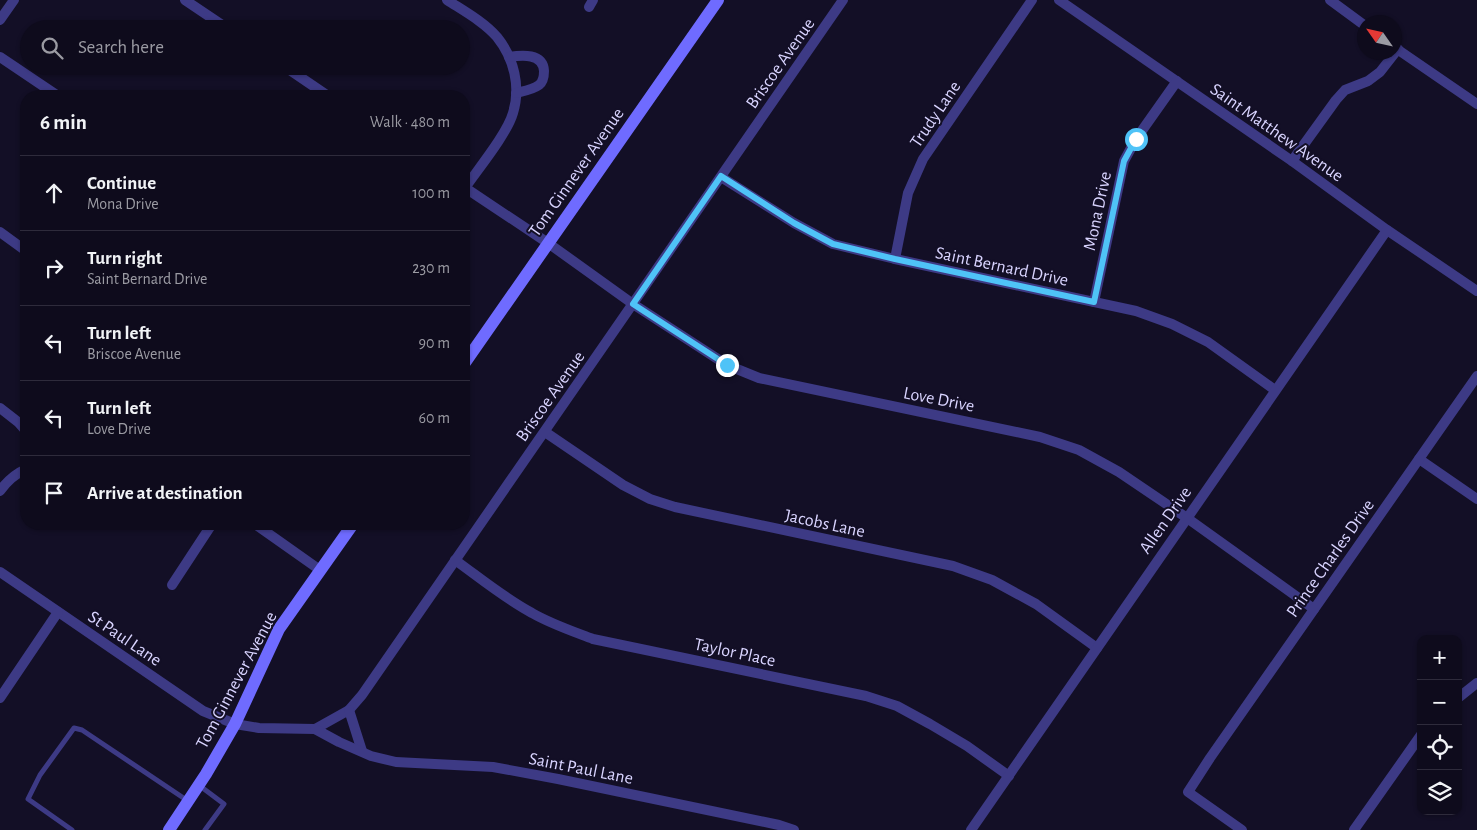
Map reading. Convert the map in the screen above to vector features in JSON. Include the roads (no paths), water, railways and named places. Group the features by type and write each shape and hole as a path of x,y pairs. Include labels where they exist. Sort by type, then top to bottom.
{"main road":[{"name":"Tom Ginnever Avenue","path":"470,355 718,0"},
{"name":"Tom Ginnever Avenue","path":"172,829 235,724 279,629 348,530"}],"street":[{"path":"0,20 14,0"},
{"path":"185,0 215,20"},
{"path":"447,0 477,20 496,36 509,57 513,69 516,93 513,114 504,133 470,179"},
{"name":"Briscoe Avenue","path":"315,729 348,710 362,695 843,0"},
{"name":"Trudy Lane","path":"895,259 908,193 923,159 1032,0"},
{"name":"Saint Matthew Avenue","path":"1059,0 1292,161 1387,230 1477,290"},
{"path":"1330,0 1357,20"},
{"path":"1402,52 1477,104"},
{"path":"509,57 531,56 539,60 544,68 544,77 540,84 529,90 516,93"},
{"path":"0,57 20,70"},
{"path":"1292,161 1340,95 1345,90 1368,81 1380,72 1388,60"},
{"path":"27,75 49,90"},
{"path":"297,75 319,90"},
{"name":"Mona Drive","path":"1094,302 1124,161 1136,139 1177,81"},
{"name":"Saint Bernard Drive","path":"721,176 794,223 833,244 1136,311 1172,324 1208,342 1275,390"},
{"name":"Love Drive","path":"470,191 548,243 633,304 727,365 759,378 1040,437 1079,450 1119,472 1187,518 1314,609"},
{"name":"Allen Drive","path":"975,829 1096,648 1387,230"},
{"path":"0,232 20,246"},
{"name":"Prince Charles Drive","path":"1242,830 1188,792 1477,376"},
{"path":"0,408 20,424"},
{"name":"Jacobs Lane","path":"545,432 622,485 650,499 675,508 953,566 992,580 1036,604 1096,648"},
{"path":"1419,459 1477,499"},
{"path":"0,491 7,482 20,472"},
{"path":"172,585 208,530"},
{"path":"263,530 320,570"},
{"name":"Taylor Place","path":"455,560 509,599 559,627 593,639 866,696 897,706 967,746 1009,776"},
{"name":"St Paul Lane","path":"0,572 203,711 235,724"},
{"path":"0,698 58,612"},
{"path":"1462,695 1477,683"},
{"path":"348,710 362,751"},
{"path":"235,724 259,728 315,729 339,742 362,751"},
{"path":"1354,830 1417,741"},
{"name":"Saint Paul Lane","path":"362,751 371,756 396,762 493,767 779,825 794,830"}],"lane":[{"path":"72,830 28,799 40,775 74,728 82,730 188,801"},
{"path":"199,785 224,804 205,830"}]}
